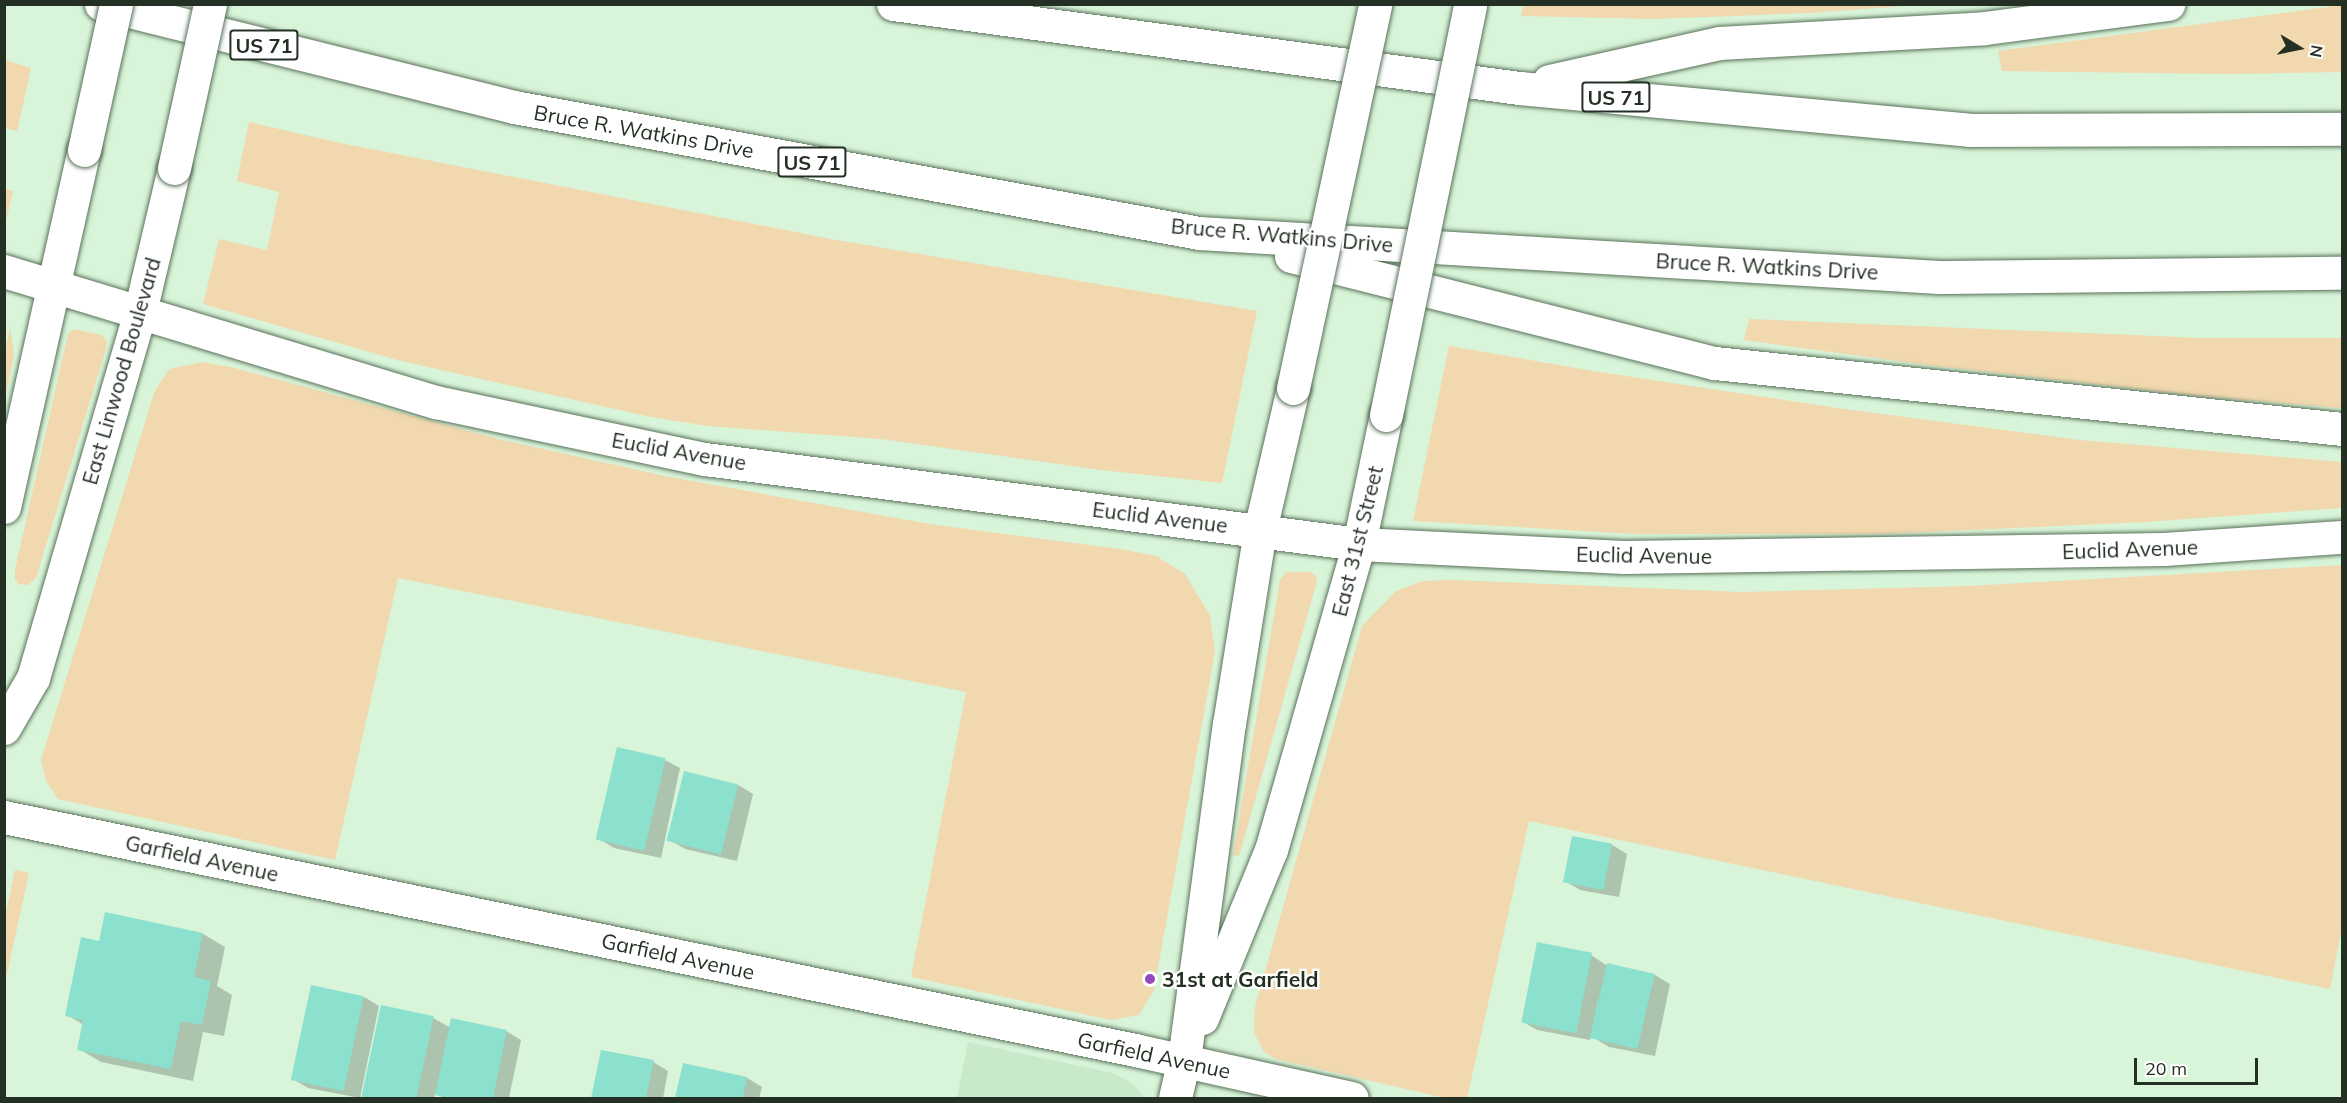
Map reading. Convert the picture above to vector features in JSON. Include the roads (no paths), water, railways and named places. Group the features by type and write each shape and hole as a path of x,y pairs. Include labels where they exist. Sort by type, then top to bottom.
{"main road":[{"name":"Bruce R. Watkins Drive","path":"101,4 514,107 1199,233 1939,277 2343,273"},
{"path":"4,507 116,4"},
{"name":"East Linwood Boulevard","path":"4,728 33,678 140,312 210,4"},
{"name":"US 71","path":"893,4 1519,88 1969,130 2343,129"},
{"name":"East 31st Street","path":"1175,1098 1184,1060 1229,724 1260,530 1293,388 1375,4"},
{"name":"East 31st Street","path":"1184,1060 1271,850 1359,544 1470,4"},
{"path":"1519,88 1719,43 1985,28 2168,4"},
{"path":"1199,233 1715,363 2343,429"},
{"name":"Euclid Avenue","path":"4,271 436,402 705,459 1359,544 1624,557 2164,549 2343,537"},
{"name":"Garfield Avenue","path":"4,817 1184,1060 1352,1098"}],"place":[{"name":"31st at Garfield","path":"1150,979"}]}
